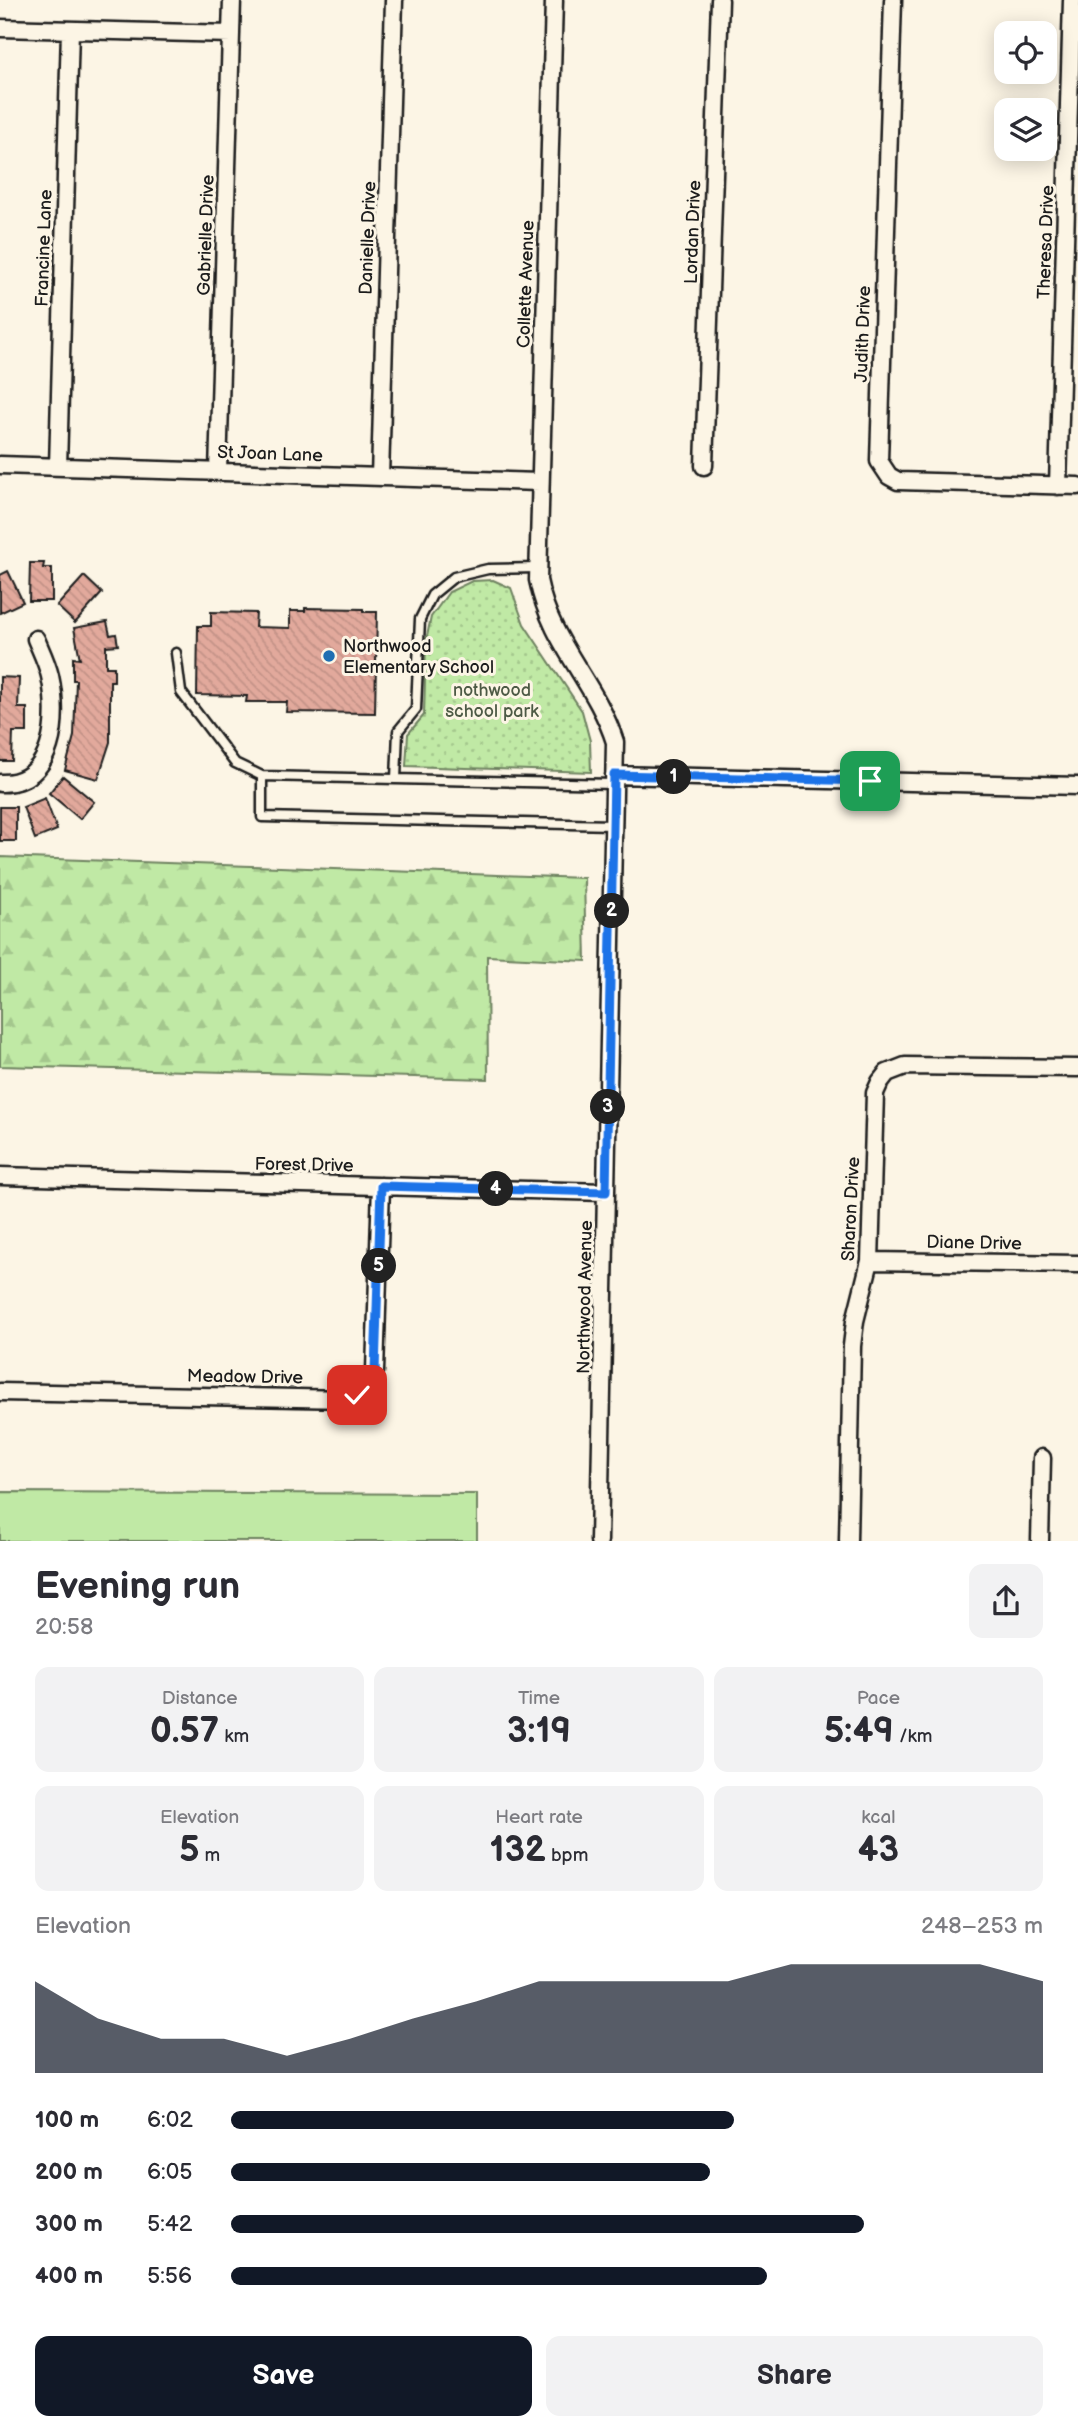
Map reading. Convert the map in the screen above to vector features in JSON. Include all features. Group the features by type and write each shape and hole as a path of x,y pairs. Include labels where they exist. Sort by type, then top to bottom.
{"street":[{"name":"Gabrielle Drive","path":"218,472 232,0"},
{"name":"Danielle Drive","path":"380,477 394,0"},
{"name":"Collette Avenue","path":"537,568 554,0"},
{"name":"Lordan Drive","path":"704,466 720,0"},
{"name":"Judith Drive","path":"893,0 879,461 889,476 898,481 1078,486"},
{"name":"Theresa Drive","path":"1058,486 1072,0"},
{"path":"0,28 231,34"},
{"name":"Francine Lane","path":"58,467 70,30"},
{"name":"St Joan Lane","path":"0,465 539,482"},
{"name":"Northwood Avenue","path":"537,568 541,598 552,627 608,720 615,742 600,1541"},
{"path":"0,783 23,780 35,773 51,745 53,704 50,676 36,639"},
{"path":"614,779 1078,786"},
{"name":"Sharon Drive","path":"848,1541 852,1346 855,1321 870,1261 875,1093 880,1082 887,1073 905,1066 1078,1068"},
{"name":"Forest Drive","path":"0,1177 606,1192"},
{"name":"Meadow Drive","path":"0,1391 347,1399 357,1395 366,1389 375,1371 381,1186"},
{"name":"Diane Drive","path":"870,1261 1078,1264"},
{"path":"1040,1541 1042,1458"}],"lane":[{"path":"396,779 398,731 416,709 420,619 432,596 454,577 488,569 537,568"},
{"path":"176,653 181,692 235,763 262,776 614,779"},
{"path":"262,776 262,817 613,825"}],"green space":[{"name":"nothwood school park","path":"493,580 511,588 524,624 582,711 590,741 591,772 406,766 408,734 424,715 426,641 431,617 449,592 472,581"},
{"path":"0,857 584,878 586,961 487,956 488,1079 0,1066"},
{"path":"0,1492 477,1494 477,1541 0,1541"}],"building":[{"path":"30,563 44,563 43,568 52,568 52,601 29,601"},
{"path":"8,571 23,602 0,613 0,575"},
{"path":"84,576 102,593 75,623 57,606"},
{"path":"305,608 363,609 363,612 377,612 375,713 286,712 287,702 246,702 247,696 197,695 198,626 211,626 211,612 256,613 255,627 290,628 290,611 305,611"},
{"path":"107,622 110,635 116,634 118,645 106,646 106,667 114,667 114,681 110,681 110,742 98,779 65,770 74,736 76,680 73,680 73,658 80,659 74,628"},
{"path":"0,677 19,678 18,708 27,708 27,732 13,732 12,761 0,761"},
{"path":"63,776 94,802 80,819 49,793"},
{"path":"45,798 57,830 35,839 23,807"},
{"path":"0,807 16,807 16,841 0,841"}],"place":[{"name":"Northwood Elementary School","path":"329,656"}],"route":[{"path":"357,1395 366,1389 375,1371 381,1186 606,1192 614,775 870,781"}]}
